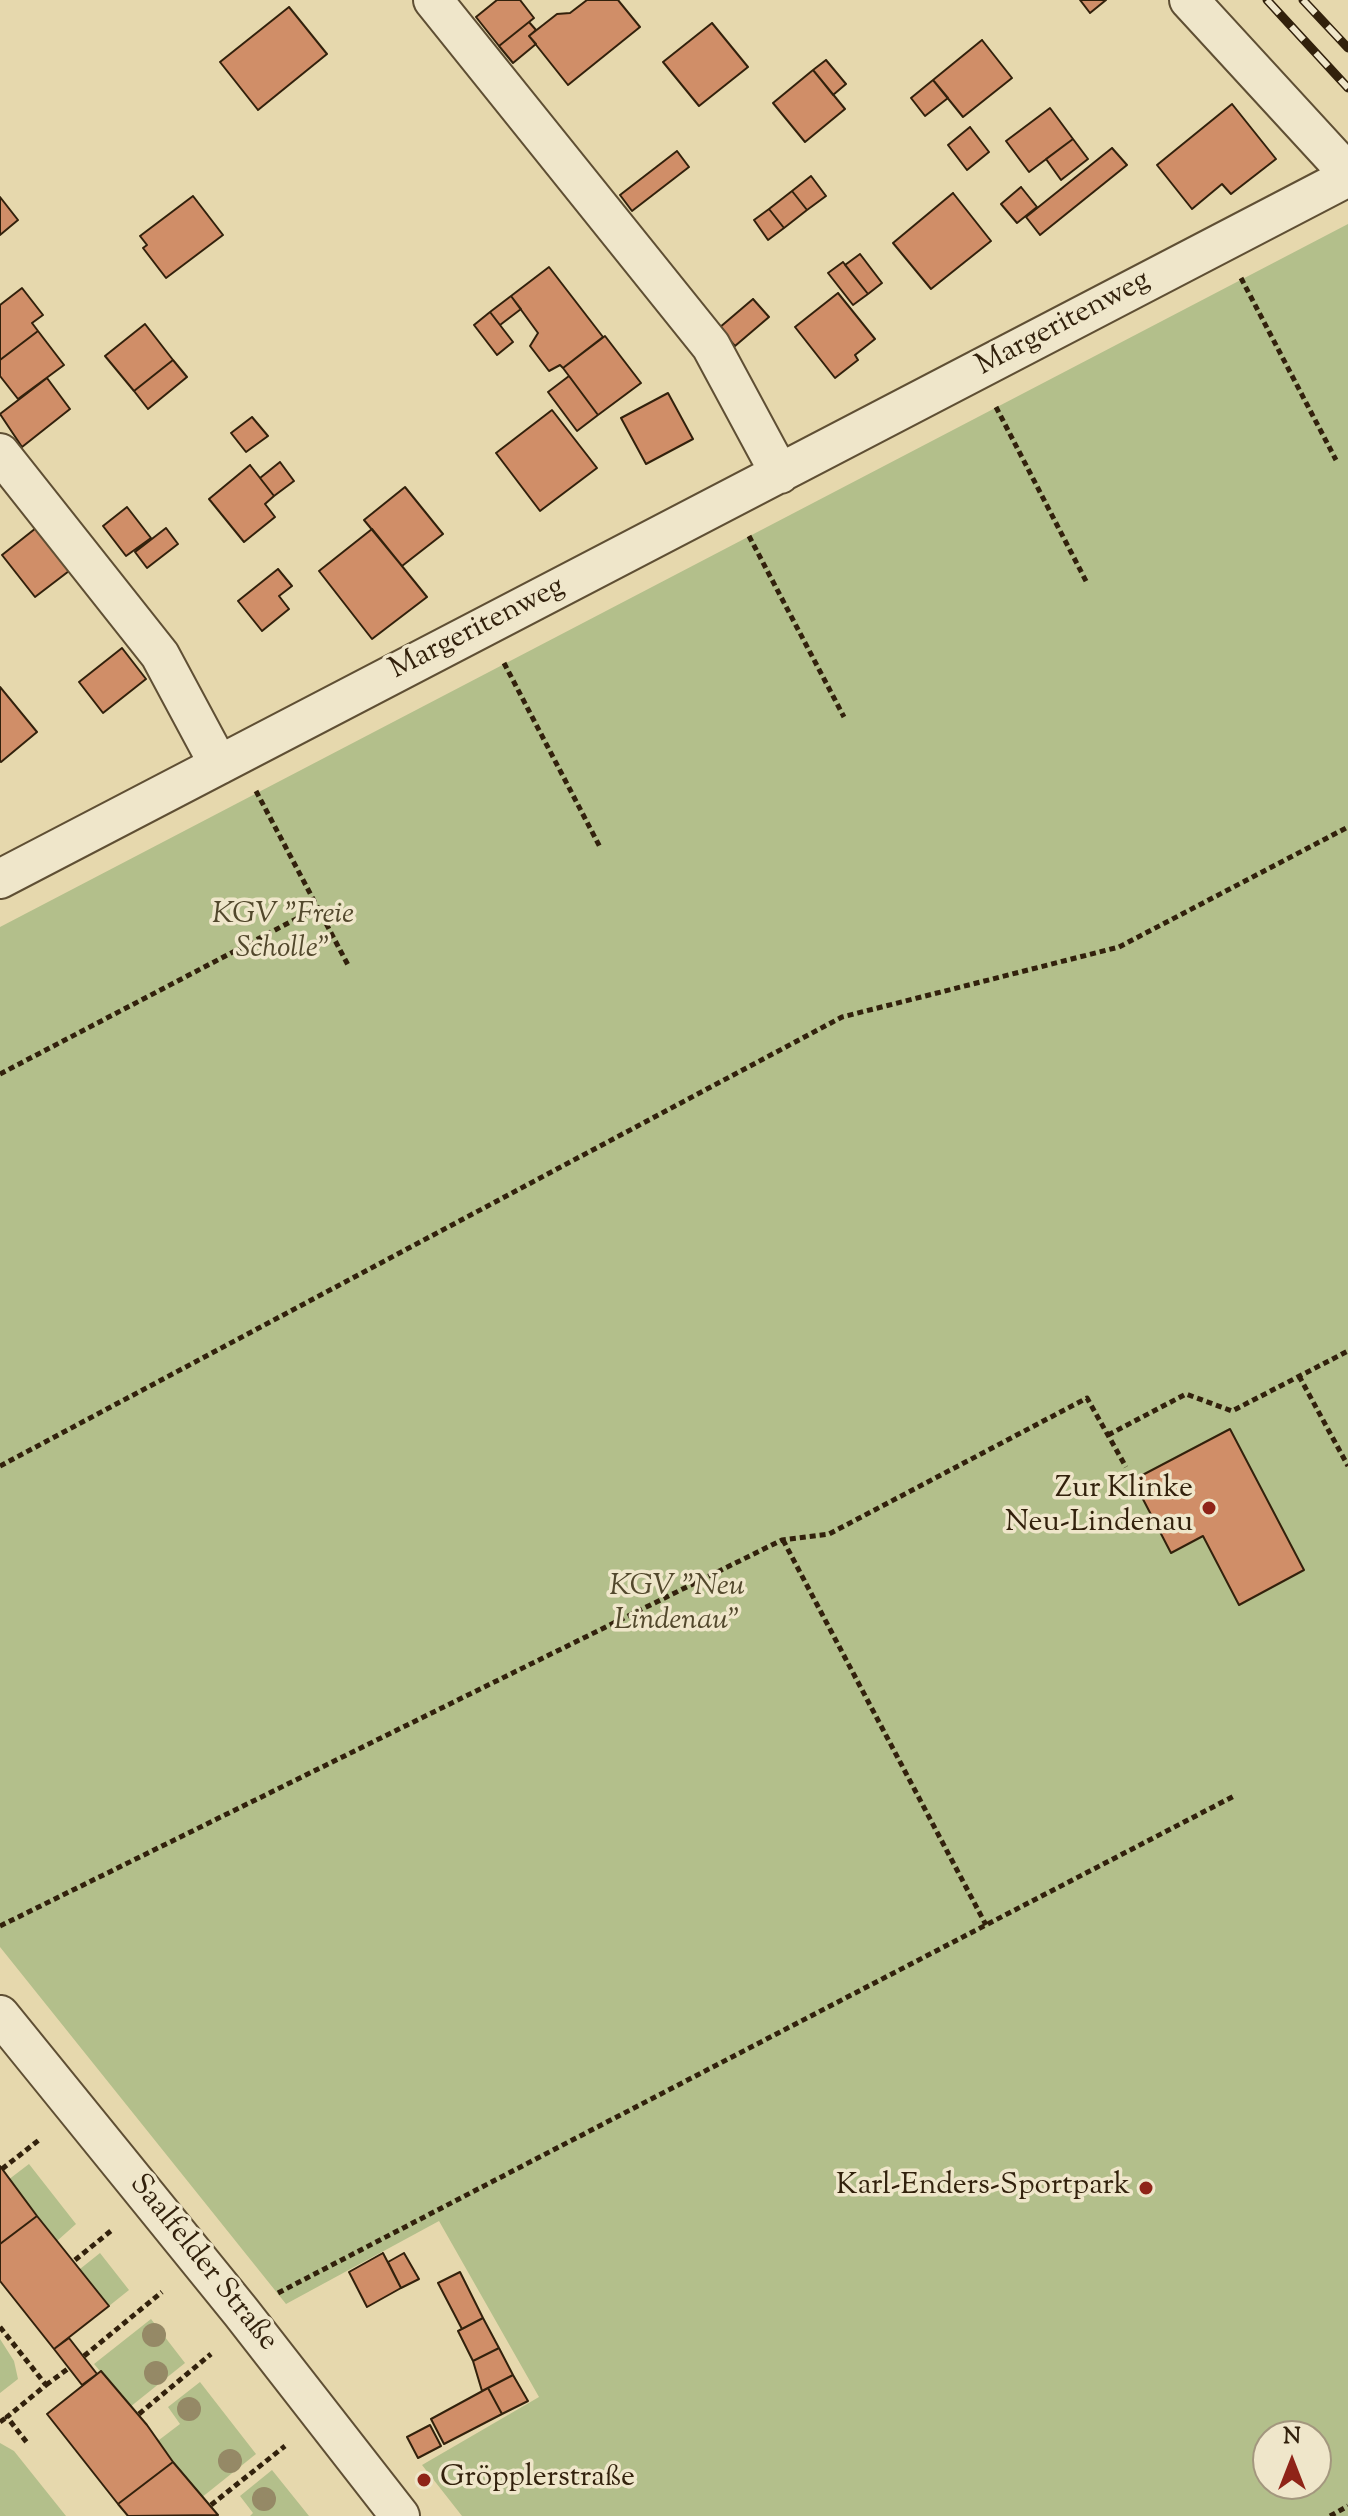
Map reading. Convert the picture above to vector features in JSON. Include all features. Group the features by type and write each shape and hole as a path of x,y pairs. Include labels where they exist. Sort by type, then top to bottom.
{"street":[{"path":"433,0 711,346 780,474"},
{"name":"Margeritenweg","path":"0,879 1348,175 1189,0"},
{"path":"0,453 160,655 228,760"},
{"name":"Saalfelder Straße","path":"0,2015 241,2312 400,2516"}],"path":[{"path":"1222,242 1336,460"},
{"path":"997,410 1087,583"},
{"path":"744,525 844,717"},
{"path":"504,664 601,849"},
{"path":"228,760 348,965"},
{"path":"0,1466 842,1017 1119,947 1348,827"},
{"path":"0,1074 317,908"},
{"path":"1108,1435 1186,1394 1232,1411 1348,1351"},
{"path":"1299,1376 1348,1466"},
{"path":"0,1926 782,1540 829,1534 1087,1398 1126,1467"},
{"path":"782,1540 986,1925"},
{"path":"241,2312 1236,1795"},
{"path":"2,2169 39,2140"},
{"path":"75,2260 112,2230"},
{"path":"84,2356 162,2292"},
{"path":"0,2327 46,2385"},
{"path":"139,2414 211,2354"},
{"path":"0,2422 69,2368"},
{"path":"7,2417 28,2444"},
{"path":"211,2505 285,2446"},
{"path":"1330,2516 1348,2506"}],"green space":[{"name":"KGV \"Neu Lindenau\"","path":"1348,224 1348,2516 462,2516 422,2465 539,2397 439,2221 286,2304 0,1947 0,927"},
{"path":"29,2164 76,2224 57,2241 8,2180"},
{"path":"100,2253 129,2290 109,2306 80,2269"},
{"path":"151,2319 185,2363 130,2407 94,2364"},
{"path":"0,2339 14,2361 18,2379 0,2393"},
{"path":"200,2382 256,2454 201,2498 145,2426 159,2440 180,2424 168,2407"},
{"path":"0,2443 14,2451 66,2516 0,2516"},
{"path":"272,2470 309,2516 250,2516 253,2513 240,2496"}],"building":[{"path":"497,0 520,0 534,18 499,46 476,17"},
{"path":"587,0 618,0 640,27 568,85 529,36 557,14 570,13"},
{"path":"1080,0 1106,0 1090,13"},
{"path":"289,7 327,54 258,110 220,62"},
{"path":"529,22 536,30 529,36 536,44 513,63 499,46"},
{"path":"712,23 748,67 699,106 663,62"},
{"path":"982,40 1012,78 963,117 933,80"},
{"path":"826,60 846,84 833,95 813,70"},
{"path":"813,70 845,109 805,142 773,103"},
{"path":"933,80 948,98 925,116 911,98"},
{"path":"1232,104 1276,159 1231,194 1222,184 1192,209 1157,165"},
{"path":"1050,108 1073,139 1029,172 1006,141"},
{"path":"970,127 989,152 967,170 948,145"},
{"path":"1073,139 1088,159 1061,180 1046,159"},
{"path":"1112,148 1127,165 1040,235 1026,217"},
{"path":"677,151 689,167 632,211 620,195"},
{"path":"811,176 826,196 807,210 792,191"},
{"path":"1021,187 1037,207 1017,223 1001,204"},
{"path":"792,191 807,210 784,228 769,209"},
{"path":"953,193 991,241 931,289 893,243"},
{"path":"193,196 223,235 166,278 143,248 147,245 140,236"},
{"path":"0,197 18,220 0,235"},
{"path":"769,209 784,228 768,240 754,220"},
{"path":"860,254 882,283 868,294 845,265"},
{"path":"843,262 868,294 853,305 828,273"},
{"path":"549,267 603,337 563,368 560,365 549,371 530,346 538,333 511,296"},
{"path":"22,288 43,315 32,323 38,331 0,360 0,305"},
{"path":"838,293 875,339 855,355 858,360 835,378 795,327"},
{"path":"511,296 521,309 500,325 490,312"},
{"path":"753,299 769,317 735,346 719,328"},
{"path":"490,312 513,342 497,355 474,325"},
{"path":"145,324 173,360 134,391 105,356"},
{"path":"38,331 64,365 18,399 0,376 0,360"},
{"path":"605,336 641,383 598,415 563,368"},
{"path":"173,360 187,377 148,409 134,391"},
{"path":"569,376 598,415 577,431 548,392"},
{"path":"47,378 70,409 22,447 0,414"},
{"path":"668,393 693,439 646,464 621,418"},
{"path":"552,410 597,468 540,511 496,453"},
{"path":"252,417 268,436 246,452 231,433"},
{"path":"280,462 294,481 274,496 260,478"},
{"path":"250,465 274,496 265,504 275,517 244,542 209,499"},
{"path":"405,487 443,534 402,566 364,520"},
{"path":"127,507 151,538 126,556 103,526"},
{"path":"36,528 69,571 35,597 2,555"},
{"path":"166,528 178,544 147,568 135,552"},
{"path":"372,529 427,597 372,639 319,571"},
{"path":"278,569 292,586 279,596 289,609 262,631 238,601"},
{"path":"122,648 146,679 103,713 79,682"},
{"path":"0,687 37,732 1,762 0,761"},
{"name":"Zur Klinke Neu-Lindenau","path":"1230,1429 1304,1570 1239,1605 1203,1536 1171,1553 1133,1480"},
{"path":"0,2166 37,2216 0,2244"},
{"path":"37,2216 109,2306 54,2349 0,2281 0,2244"},
{"path":"383,2253 401,2288 367,2307 349,2272"},
{"path":"404,2253 419,2279 401,2288 388,2262"},
{"path":"460,2272 483,2318 462,2329 438,2283"},
{"path":"483,2318 499,2348 473,2361 458,2331"},
{"path":"69,2338 97,2374 82,2385 54,2349"},
{"path":"499,2348 513,2375 482,2391 473,2361"},
{"path":"101,2371 147,2425 173,2462 118,2504 47,2414"},
{"path":"513,2375 528,2401 502,2414 488,2388"},
{"path":"488,2388 502,2414 444,2444 431,2419"},
{"path":"430,2425 441,2446 418,2458 407,2437"},
{"path":"173,2462 218,2515 128,2516 118,2504"}],"railway":[{"path":"1267,0 1348,88"},
{"path":"1303,0 1348,48"}],"place":[{"name":"Zur Klinke Neu-Lindenau","path":"1209,1508"},
{"name":"Karl-Enders-Sportpark","path":"1146,2188"},
{"name":"Gröpplerstraße","path":"424,2480"}],"park label":[{"name":"KGV \"Freie Scholle\"","path":"283,934"}]}
